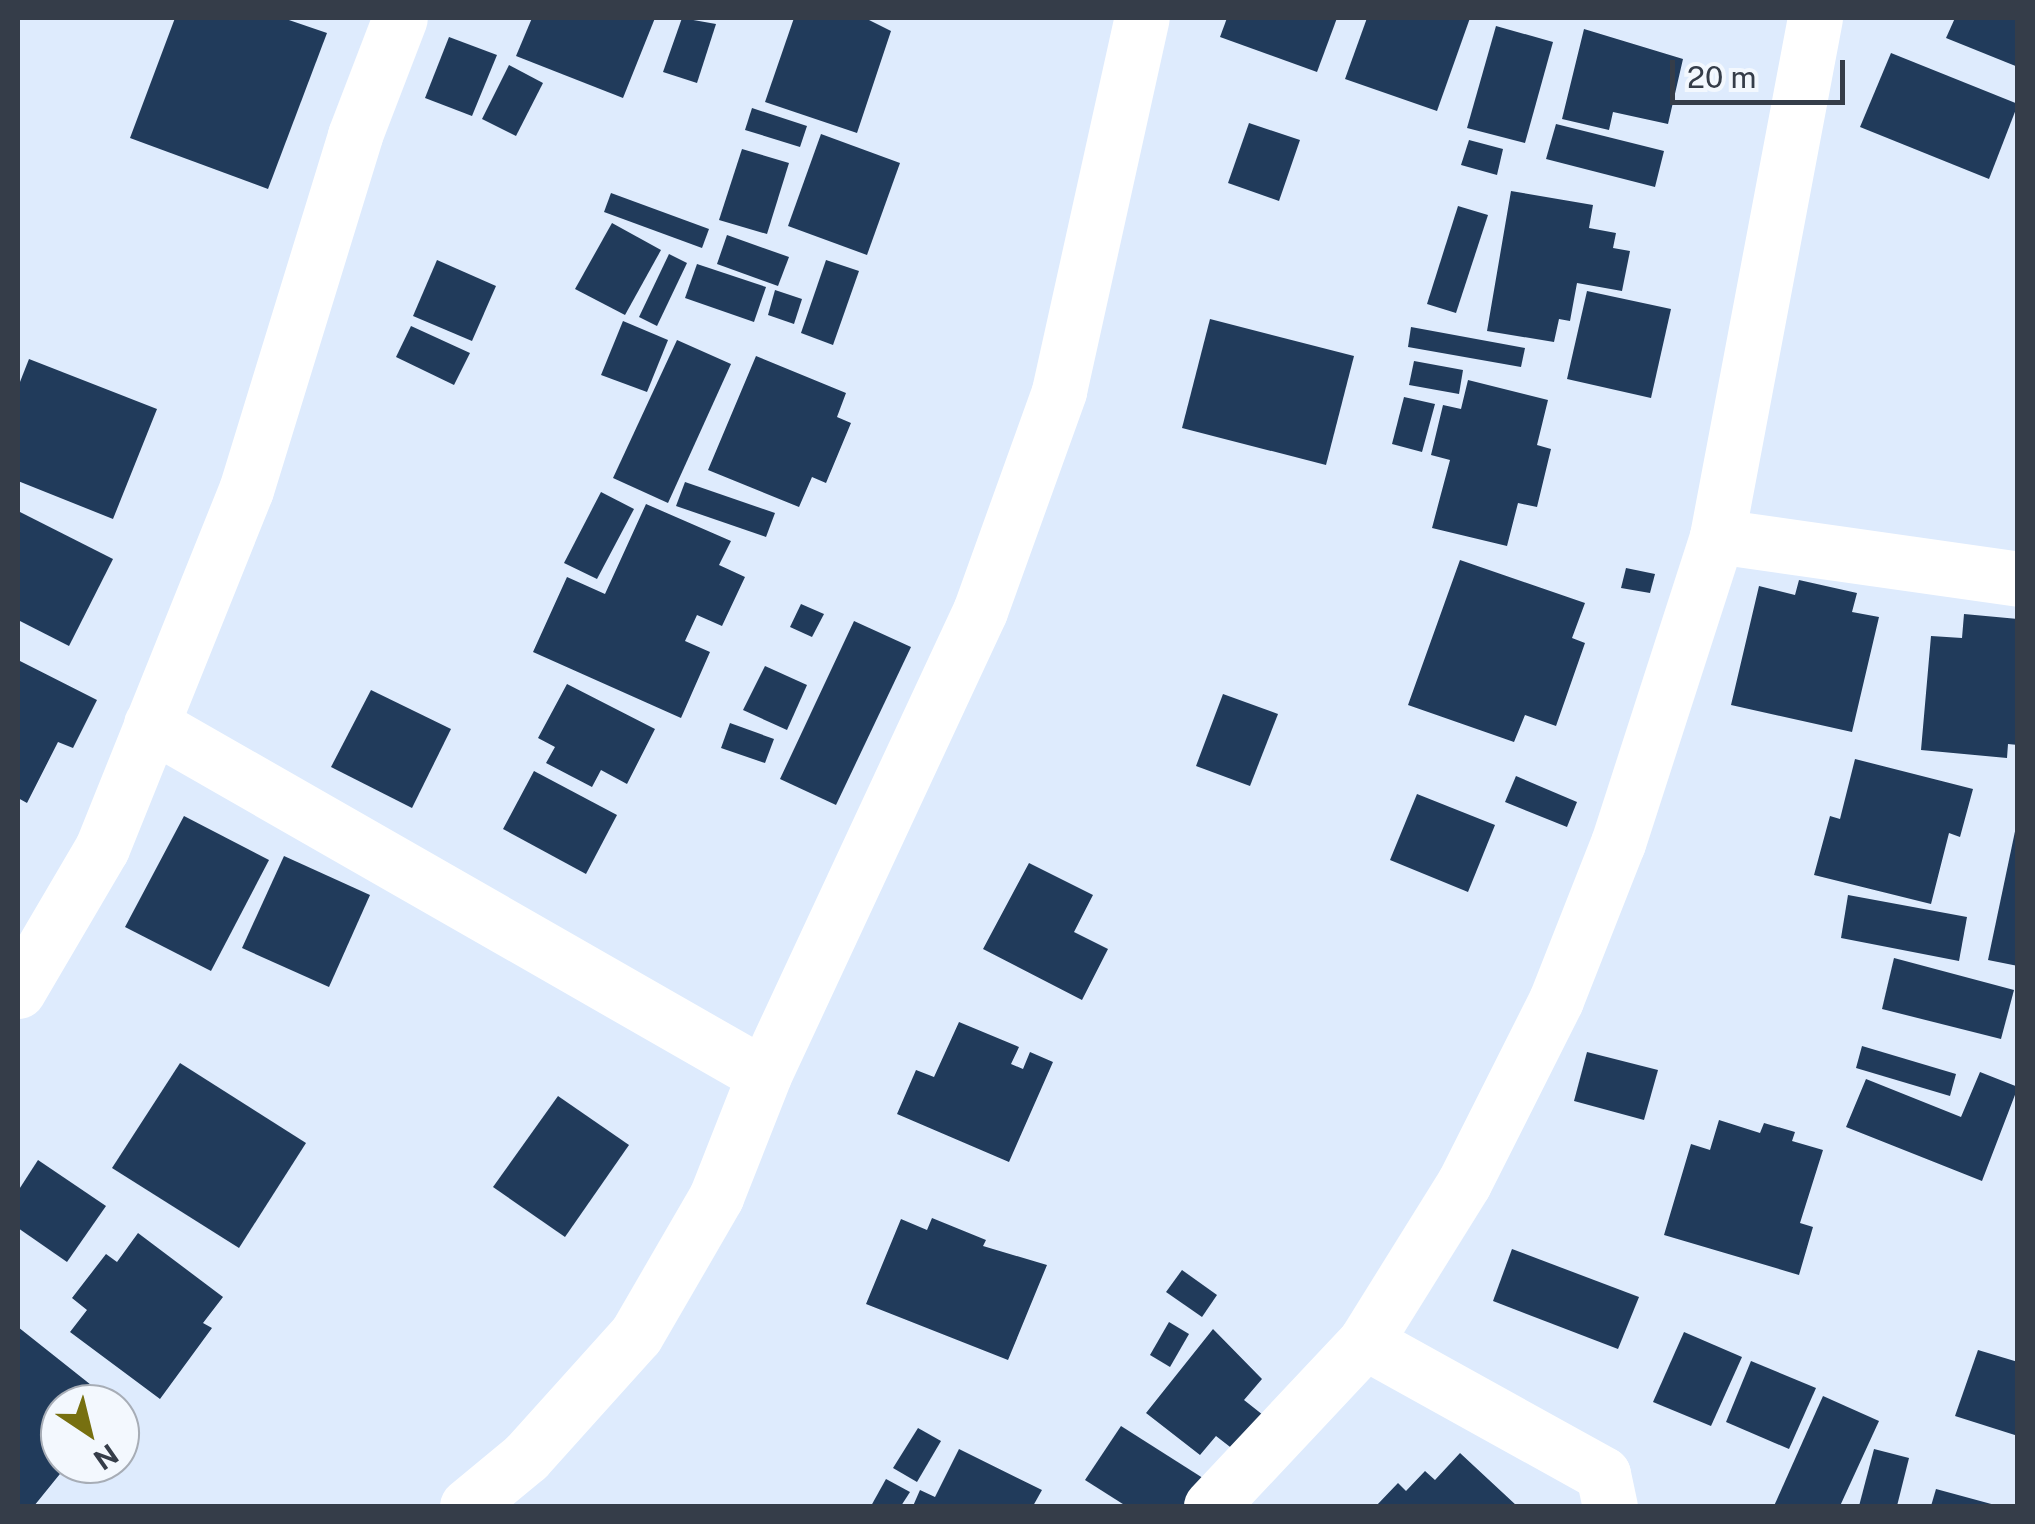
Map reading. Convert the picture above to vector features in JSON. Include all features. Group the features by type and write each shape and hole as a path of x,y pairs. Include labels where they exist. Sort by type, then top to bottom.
{"street":[{"path":"18,992 102,848 246,490 355,135 400,18"},
{"path":"466,1506 526,1458 636,1335 716,1197 764,1074 980,611 1052,410 1142,18"},
{"path":"1212,1506 1364,1342 1464,1182 1556,1000 1618,843 1716,536 1815,18"},
{"path":"1716,536 2018,579"},
{"path":"151,724 764,1074"},
{"path":"1364,1342 1603,1474 1610,1506"}],"building":[{"path":"175,18 283,18 327,33 268,189 130,138"},
{"path":"532,18 655,18 623,98 516,56"},
{"path":"682,18 716,24 697,83 663,72"},
{"path":"794,18 865,18 891,31 857,133 765,102"},
{"path":"1227,18 1337,18 1317,72 1220,37"},
{"path":"1367,18 1470,18 1437,111 1345,79"},
{"path":"1955,18 2018,18 2018,67 1946,38"},
{"path":"1496,26 1553,42 1525,143 1467,128"},
{"path":"1584,29 1683,59 1668,124 1613,112 1609,130 1562,119"},
{"path":"449,37 497,55 472,116 425,98"},
{"path":"1891,53 2018,104 1989,179 1860,127"},
{"path":"509,65 543,83 516,136 482,119"},
{"path":"752,108 807,126 800,147 745,130"},
{"path":"1249,123 1300,140 1279,201 1228,183"},
{"path":"1556,124 1664,151 1655,187 1546,159"},
{"path":"821,134 900,163 867,255 788,226"},
{"path":"1469,140 1503,149 1497,175 1461,165"},
{"path":"742,149 789,163 767,234 719,220"},
{"path":"1511,191 1593,205 1589,228 1616,233 1613,248 1630,251 1622,291 1577,283 1570,321 1559,319 1554,342 1487,331"},
{"path":"611,193 709,229 702,248 604,212"},
{"path":"1458,206 1488,215 1456,313 1427,304"},
{"path":"612,223 661,250 625,315 575,289"},
{"path":"727,235 789,257 778,286 717,264"},
{"path":"669,254 687,263 657,326 639,317"},
{"path":"437,260 496,286 472,341 413,316"},
{"path":"826,260 859,271 833,345 801,333"},
{"path":"697,264 766,287 754,322 685,298"},
{"path":"775,290 802,299 794,324 768,315"},
{"path":"1587,291 1671,309 1651,398 1567,379"},
{"path":"1210,319 1354,356 1326,465 1182,428"},
{"path":"623,321 668,340 647,392 601,375"},
{"path":"411,326 470,353 454,385 396,357"},
{"path":"1411,327 1525,348 1521,367 1408,347"},
{"path":"677,340 731,364 668,503 613,478"},
{"path":"756,356 846,393 837,417 851,423 826,483 812,477 799,507 708,470"},
{"path":"29,359 157,409 113,519 18,481 18,387"},
{"path":"1414,361 1463,370 1459,394 1409,385"},
{"path":"1468,380 1548,400 1537,445 1551,449 1537,507 1518,503 1507,546 1432,528 1450,460 1431,455 1443,405 1461,409"},
{"path":"1404,397 1435,404 1422,452 1392,444"},
{"path":"685,482 775,513 766,537 676,506"},
{"path":"601,492 634,509 597,579 564,563"},
{"path":"646,504 731,541 719,565 745,577 722,626 697,615 685,641 710,652 681,718 533,652 567,577 605,594"},
{"path":"18,511 113,559 69,646 18,620"},
{"path":"1460,560 1585,603 1572,638 1585,643 1556,726 1525,715 1514,742 1408,705"},
{"path":"1626,568 1655,574 1650,593 1621,588"},
{"path":"1799,580 1857,593 1852,612 1879,617 1852,732 1731,705 1759,586 1795,595"},
{"path":"801,604 824,614 812,637 790,627"},
{"path":"1964,614 2018,619 2018,745 2008,744 2007,758 1921,750 1931,636 1962,638"},
{"path":"854,621 911,647 836,805 780,779"},
{"path":"18,660 97,700 73,748 58,742 27,803 18,798"},
{"path":"765,666 807,685 787,730 743,710"},
{"path":"567,684 655,729 627,784 601,770 592,787 546,763 555,747 538,738"},
{"path":"371,690 451,729 412,808 331,767"},
{"path":"1223,694 1278,714 1250,786 1196,766"},
{"path":"730,723 774,739 765,763 721,748"},
{"path":"1855,759 1973,789 1960,837 1949,833 1931,904 1814,875 1830,816 1840,819"},
{"path":"534,771 617,815 586,874 503,829"},
{"path":"1516,776 1577,802 1567,827 1505,802"},
{"path":"1417,794 1495,825 1468,892 1390,860"},
{"path":"184,816 269,860 211,971 125,927"},
{"path":"2018,817 2018,966 1988,960"},
{"path":"284,856 370,895 329,987 242,948"},
{"path":"1029,863 1093,895 1074,932 1108,949 1082,1000 983,949"},
{"path":"1848,895 1967,917 1959,961 1841,938"},
{"path":"1894,958 2014,990 2001,1039 1882,1009"},
{"path":"959,1022 1019,1047 1011,1064 1023,1069 1030,1052 1053,1062 1009,1162 897,1114 916,1070 934,1077"},
{"path":"1862,1046 1956,1074 1950,1096 1856,1068"},
{"path":"1587,1052 1658,1070 1644,1120 1574,1101"},
{"path":"180,1063 306,1143 239,1248 112,1168"},
{"path":"1980,1072 2018,1087 1982,1181 1846,1127 1866,1079 1961,1117"},
{"path":"558,1096 629,1145 565,1237 493,1187"},
{"path":"1719,1120 1760,1133 1764,1123 1795,1132 1792,1141 1823,1150 1800,1223 1813,1227 1799,1275 1664,1235 1691,1144 1710,1150"},
{"path":"38,1160 106,1206 67,1262 18,1228 18,1191"},
{"path":"932,1218 986,1240 983,1246 1047,1265 1008,1360 866,1304 901,1219 927,1230"},
{"path":"138,1233 223,1297 203,1323 212,1328 160,1399 70,1332 87,1310 72,1298 106,1254 117,1262"},
{"path":"1512,1249 1639,1297 1618,1349 1493,1301"},
{"path":"1182,1270 1217,1295 1202,1317 1166,1292"},
{"path":"1169,1322 1189,1334 1170,1367 1150,1355"},
{"path":"18,1327 90,1384 40,1384 40,1484 52,1484 34,1506 18,1506"},
{"path":"1213,1329 1262,1379 1244,1400 1263,1415 1234,1450 1216,1436 1200,1455 1146,1413"},
{"path":"1684,1332 1742,1357 1711,1426 1653,1402"},
{"path":"1978,1350 2018,1362 2018,1436 1955,1416"},
{"path":"1751,1361 1816,1388 1789,1449 1726,1422"},
{"path":"1823,1396 1879,1421 1840,1506 1774,1506"},
{"path":"1121,1426 1206,1480 1189,1506 1126,1506 1085,1480"},
{"path":"918,1428 941,1441 917,1482 893,1468"},
{"path":"959,1449 1042,1490 1033,1506 913,1506 920,1490 935,1497"},
{"path":"1874,1449 1909,1458 1897,1506 1859,1506"},
{"path":"1460,1453 1517,1506 1376,1506 1398,1483 1406,1491 1425,1471 1435,1480"},
{"path":"886,1479 910,1492 901,1506 871,1506"},
{"path":"1936,1489 1995,1505 1995,1506 1931,1506"}]}
